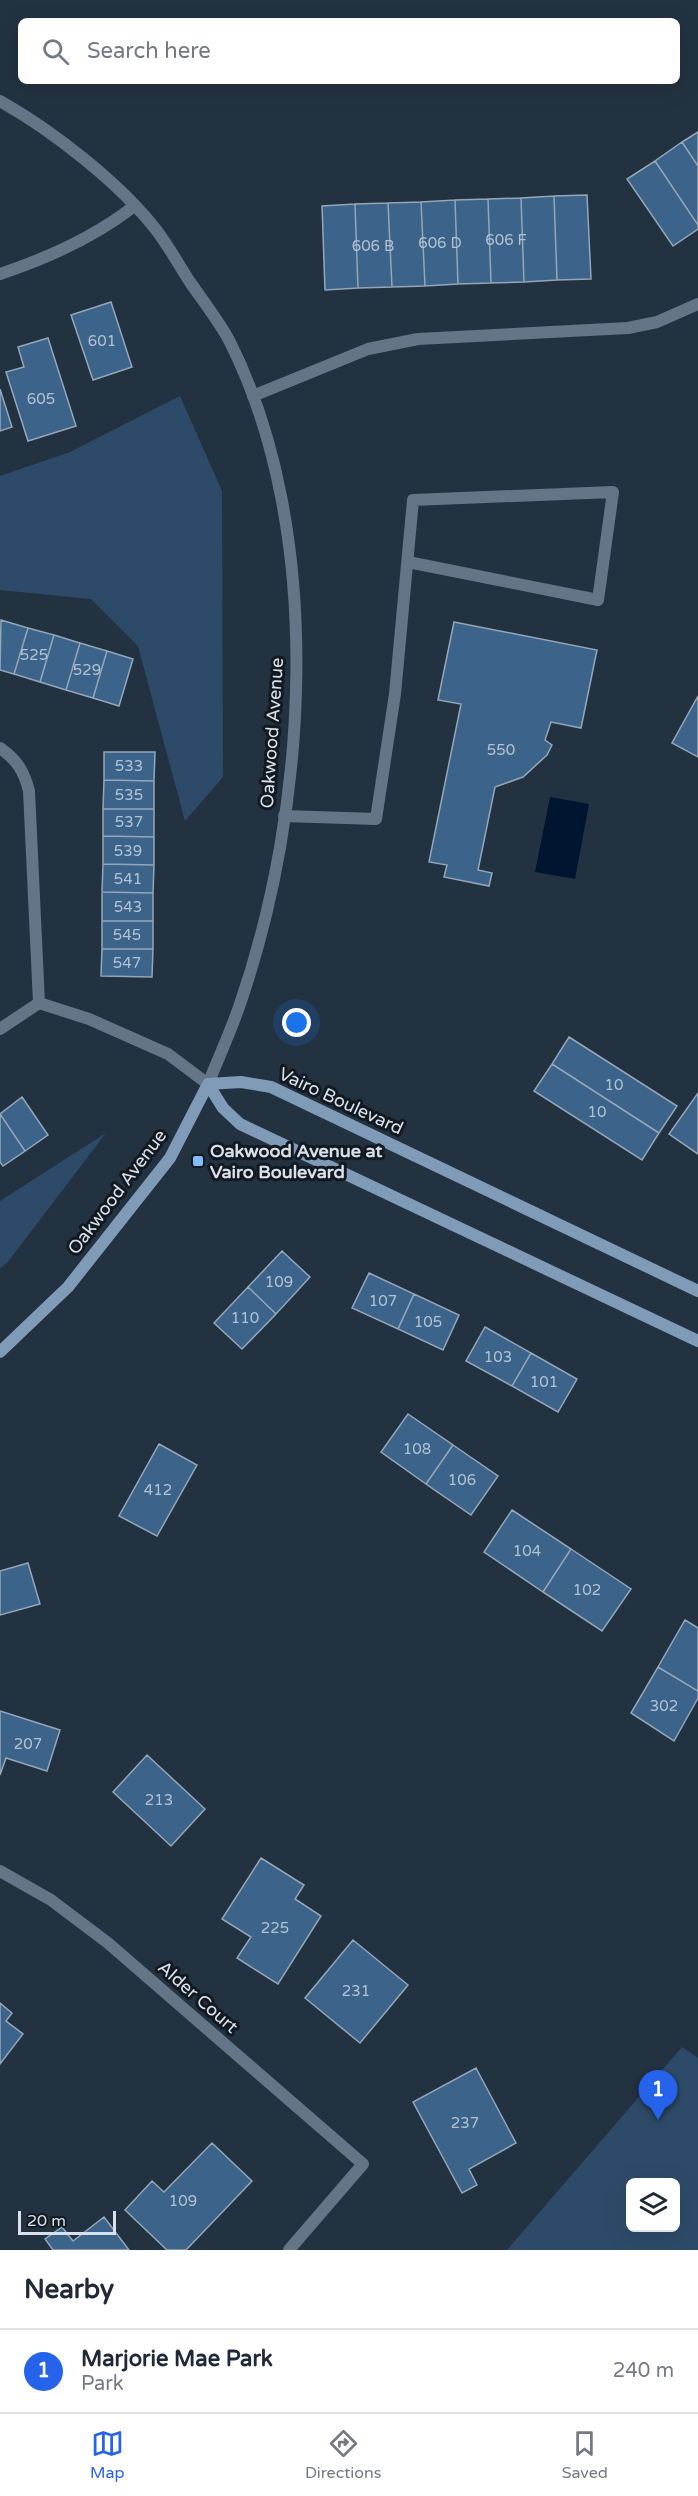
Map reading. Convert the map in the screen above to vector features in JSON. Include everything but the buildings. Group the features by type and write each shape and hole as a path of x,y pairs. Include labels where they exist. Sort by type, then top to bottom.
{"street":[{"name":"Oakwood Avenue","path":"0,101 28,117 100,173 134,207 156,230 229,340 253,396 282,499 288,533 296,640 295,712 284,816 258,944 239,1007 208,1084 170,1158 68,1287 0,1352"},
{"path":"0,274 47,258 116,220 134,207"},
{"path":"253,396 368,349 418,339 628,328 657,322 698,304"},
{"path":"284,816 376,819 395,694 413,500 613,492 598,600 408,562"},
{"path":"0,748 14,758 25,772 29,791 39,1003"},
{"path":"0,1029 39,1003"},
{"path":"39,1003 89,1019 168,1053 208,1084 223,1108 240,1124 698,1341"},
{"name":"Vairo Boulevard","path":"208,1084 241,1082 271,1087 698,1291"},
{"name":"Alder Court","path":"0,1871 51,1900 108,1943 363,2164 289,2250"}],"shaded area":[{"path":"180,396 222,491 223,777 185,821 138,646 91,599 0,590 0,476 70,452"},
{"path":"550,797 589,804 575,879 535,872"},
{"path":"106,1133 7,1263 0,1268 0,1201"},
{"path":"682,2047 698,2058 698,2250 507,2250"}],"place":[{"name":"Oakwood Avenue at Vairo Boulevard","path":"198,1161"},
{"name":"Marjorie Mae Park","path":"658,2120"}]}
